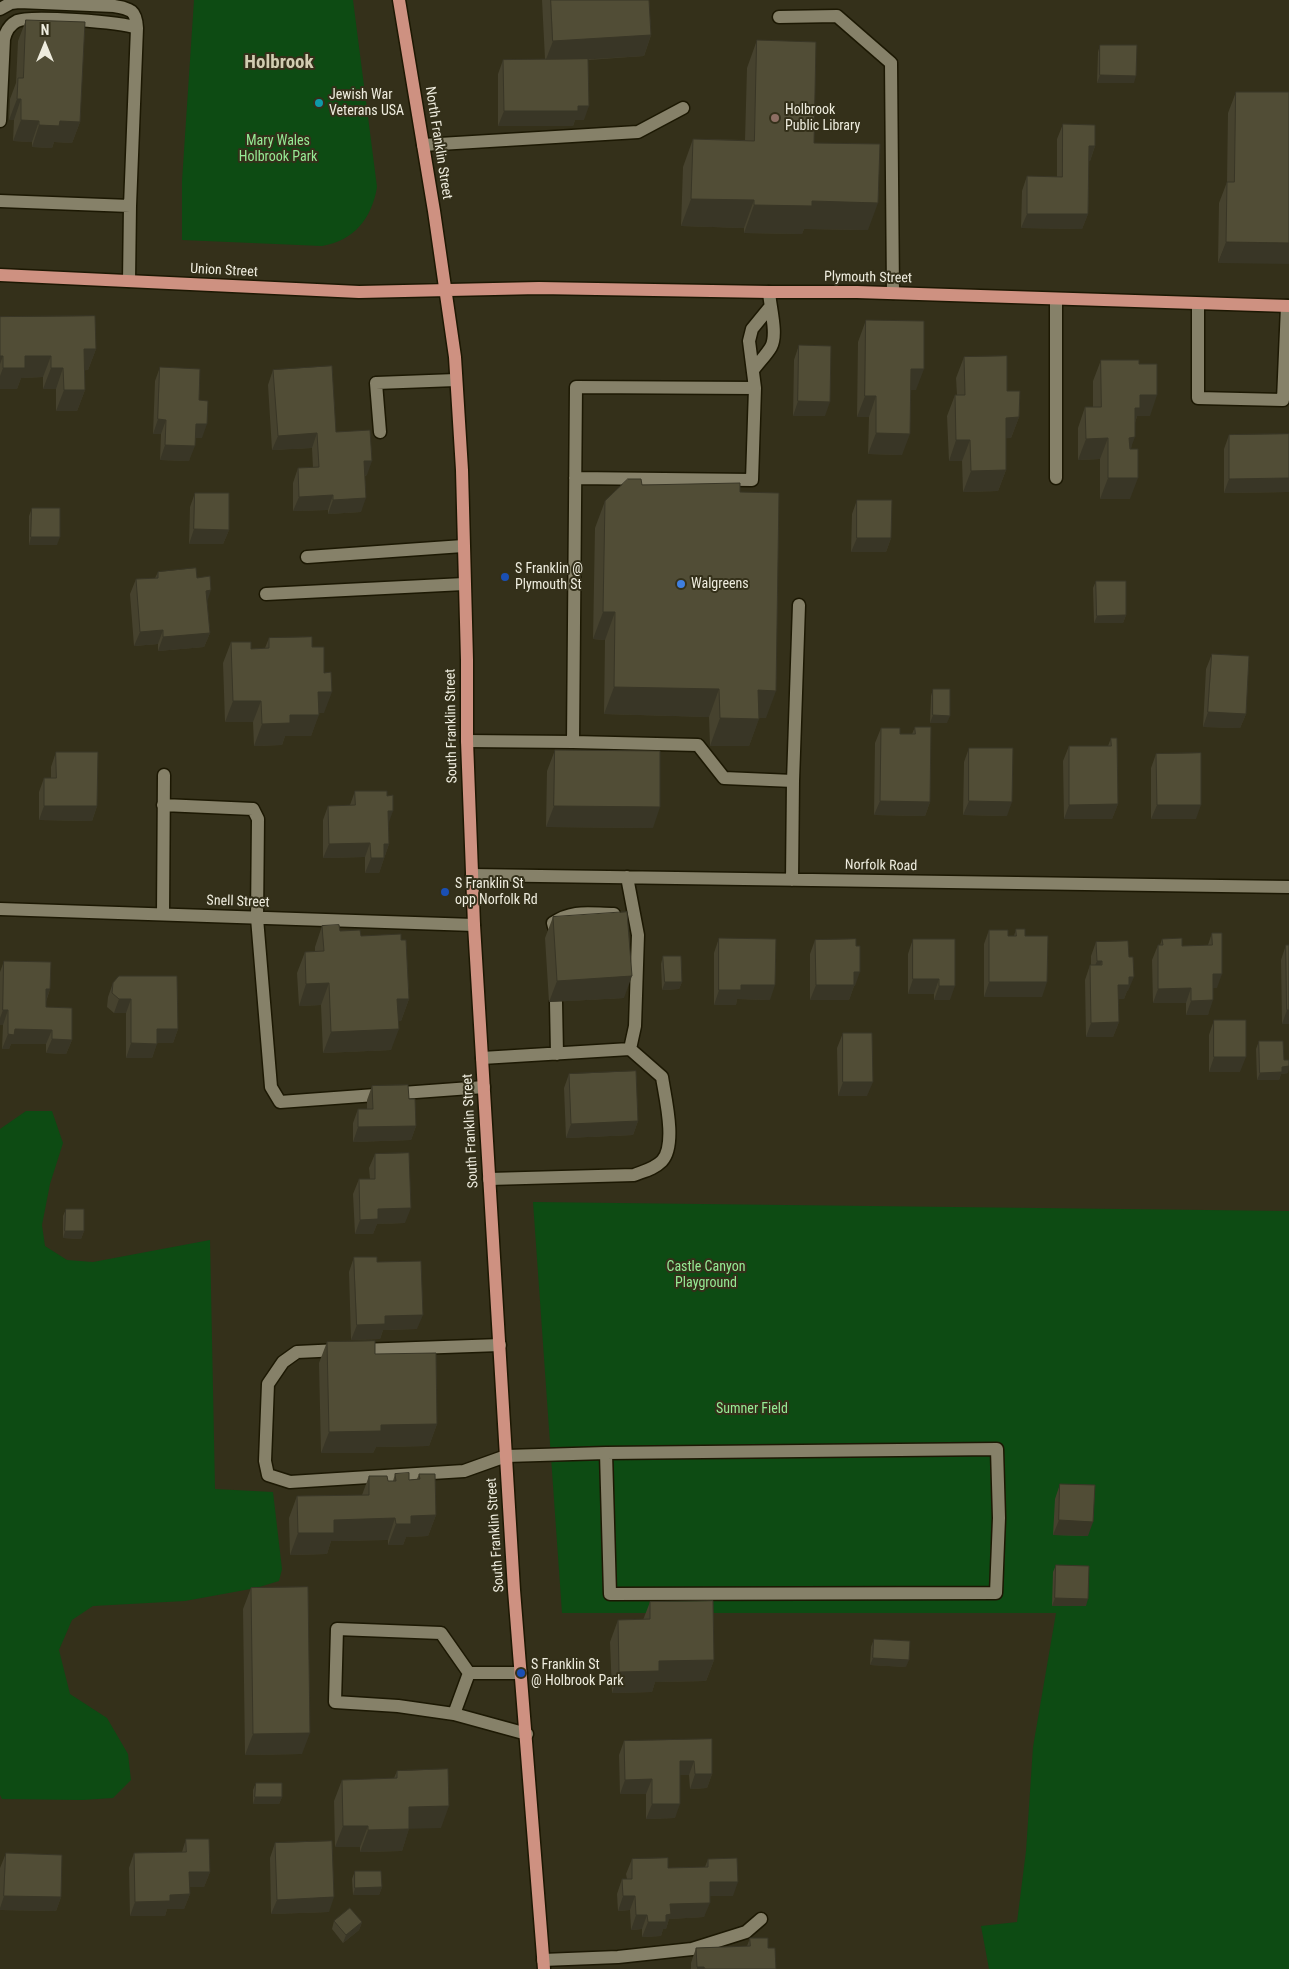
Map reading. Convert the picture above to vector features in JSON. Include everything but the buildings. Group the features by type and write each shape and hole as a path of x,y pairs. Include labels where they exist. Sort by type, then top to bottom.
{"main road":[{"name":"North Franklin Street","path":"399,0 446,290"},
{"name":"Union Street","path":"0,275 359,292 446,290"},
{"name":"Plymouth Street","path":"446,290 539,288 893,293 1288,306"},
{"name":"South Franklin Street","path":"446,290 456,380 462,470 466,741 474,925 506,1456 543,1964"}],"street":[{"path":"0,9 4,5 19,2 122,8 128,9 135,15 137,28 129,282"},
{"path":"779,17 837,16 891,63 893,293"},
{"path":"0,121 4,39 7,30 15,22 31,19 104,22 126,24 137,28"},
{"path":"423,145 638,132 683,108"},
{"path":"0,201 130,206"},
{"path":"754,368 774,340 770,292"},
{"path":"1056,299 1056,478"},
{"path":"1198,304 1198,398 1283,400 1288,306"},
{"path":"575,478 752,480 755,388 754,368 749,341 752,329 770,307"},
{"path":"380,432 376,383 456,380"},
{"path":"573,742 576,387 755,388"},
{"path":"307,556 463,546"},
{"path":"266,594 464,584"},
{"path":"792,880 800,605"},
{"path":"466,741 698,744 724,778 794,780"},
{"path":"163,914 164,775"},
{"path":"163,805 253,809 258,819 257,918 271,1087 280,1102 484,1087"},
{"name":"Norfolk Road","path":"472,875 1289,887"},
{"path":"627,877 638,935 634,1036 630,1049"},
{"name":"Snell Street","path":"0,909 474,925"},
{"path":"555,937 553,923 564,915 574,913 634,915"},
{"path":"556,1002 557,1054"},
{"path":"482,1058 630,1049 662,1076 668,1120 669,1149 663,1160 652,1169 634,1175 489,1179"},
{"path":"500,1345 297,1352 283,1362 268,1384 265,1461 268,1475 290,1482 464,1471 506,1456 606,1453 996,1449 998,1518 996,1593 610,1594 606,1453"},
{"path":"469,1673 440,1632 337,1629 335,1702 398,1706 454,1714 527,1734"},
{"path":"469,1673 521,1673"},
{"path":"454,1714 469,1673"},
{"path":"543,1964 692,1949 746,1932 761,1919"}],"green space":[{"name":"Mary Wales Holbrook Park","path":"194,0 353,0 377,187 375,198 366,218 360,226 343,239 322,246 182,240 182,181"},
{"path":"26,1111 52,1111 63,1143 50,1184 42,1225 45,1246 67,1260 93,1262 210,1240 215,1489 273,1492 282,1569 279,1581 256,1588 185,1601 93,1606 72,1620 59,1650 70,1694 107,1718 128,1754 131,1780 113,1798 82,1800 2,1799 0,1795 0,1129"},
{"name":"Sumner Field","path":"533,1202 1289,1211 1289,1969 989,1969 981,1926 1017,1922 1026,1851 1033,1747 1056,1613 562,1613"}],"place":[{"name":"Jewish War Veterans USA","path":"319,103"},
{"name":"Holbrook Public Library","path":"775,118"},
{"name":"S Franklin @ Plymouth St","path":"505,577"},
{"name":"Walgreens","path":"681,584"},
{"name":"S Franklin St opp Norfolk Rd","path":"445,892"},
{"name":"S Franklin St @ Holbrook Park","path":"521,1673"}],"district":[{"name":"Holbrook","path":"279,63"}],"park label":[{"name":"Castle Canyon Playground","path":"706,1276"}]}
